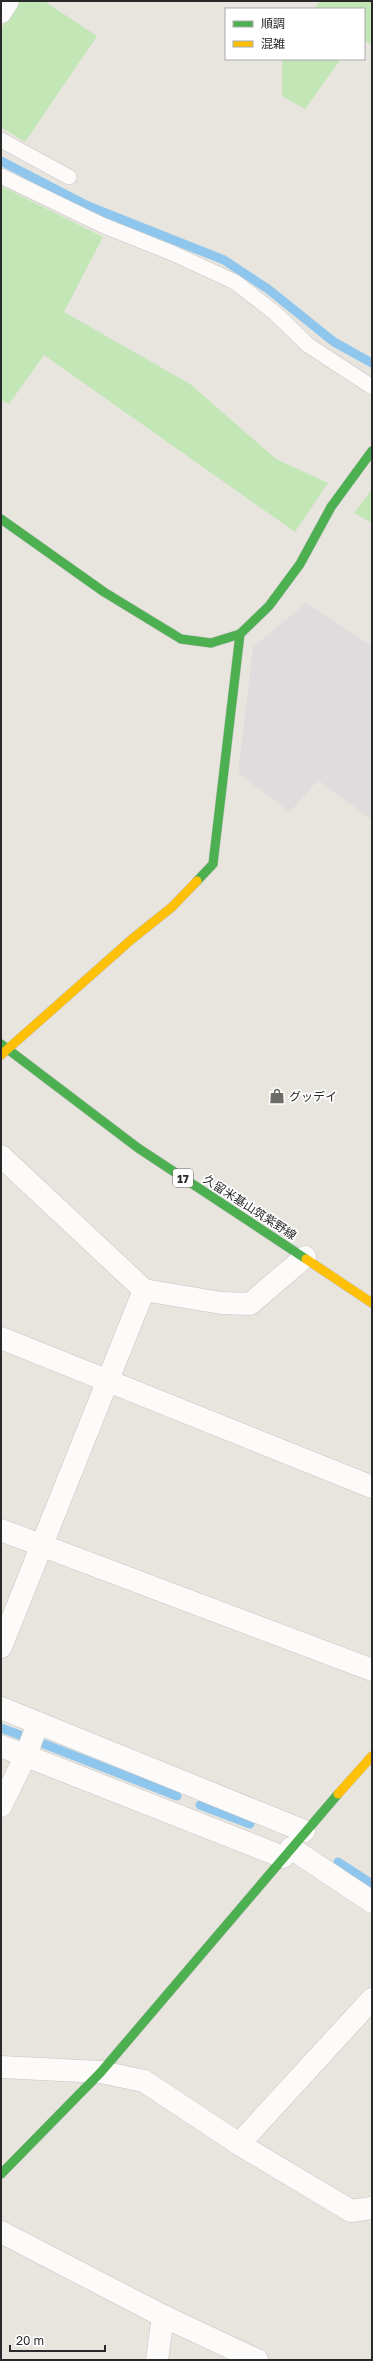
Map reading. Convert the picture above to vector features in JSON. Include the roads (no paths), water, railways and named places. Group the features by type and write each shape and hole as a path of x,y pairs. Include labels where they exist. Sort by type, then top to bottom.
{"street":[{"path":"1,12 8,1"},
{"path":"1,519 104,592 181,639 211,643 240,634 269,606 296,570 331,507 372,452"},
{"path":"3,1050 132,938 172,907 212,864 240,634"},
{"name":"久留米基山筑紫野線","path":"3,1050 138,1148 372,1303"},
{"path":"1,1156 144,1290 221,1303 250,1304 304,1257"},
{"path":"1,1647 144,1290"},
{"path":"1,1338 372,1487"},
{"path":"1,1530 42,1547 372,1670"},
{"path":"1,1708 38,1723 293,1845 372,1902"},
{"path":"1,1806 26,1756 38,1723"},
{"path":"1,1746 26,1756 293,1845"},
{"path":"1,2174 101,2072 293,1845 372,1756"},
{"path":"239,2144 372,1999"},
{"path":"1,2067 101,2072 144,2081 239,2144 351,2211 372,2208"},
{"path":"1,2232 162,2316 257,2360"},
{"path":"157,2360 162,2316"}],"lane":[{"path":"1,140 69,177"},
{"path":"1,176 102,224 172,252 235,282 275,313 308,345 372,387"}],"waterway":[{"path":"1,161 88,206 224,260 268,289 334,342 372,363"},
{"path":"1,1728 20,1735"},
{"path":"44,1744 177,1796"},
{"path":"200,1805 250,1824"},
{"path":"338,1862 372,1884"}],"place":[{"name":"グッデイ","path":"277,1096"}]}
